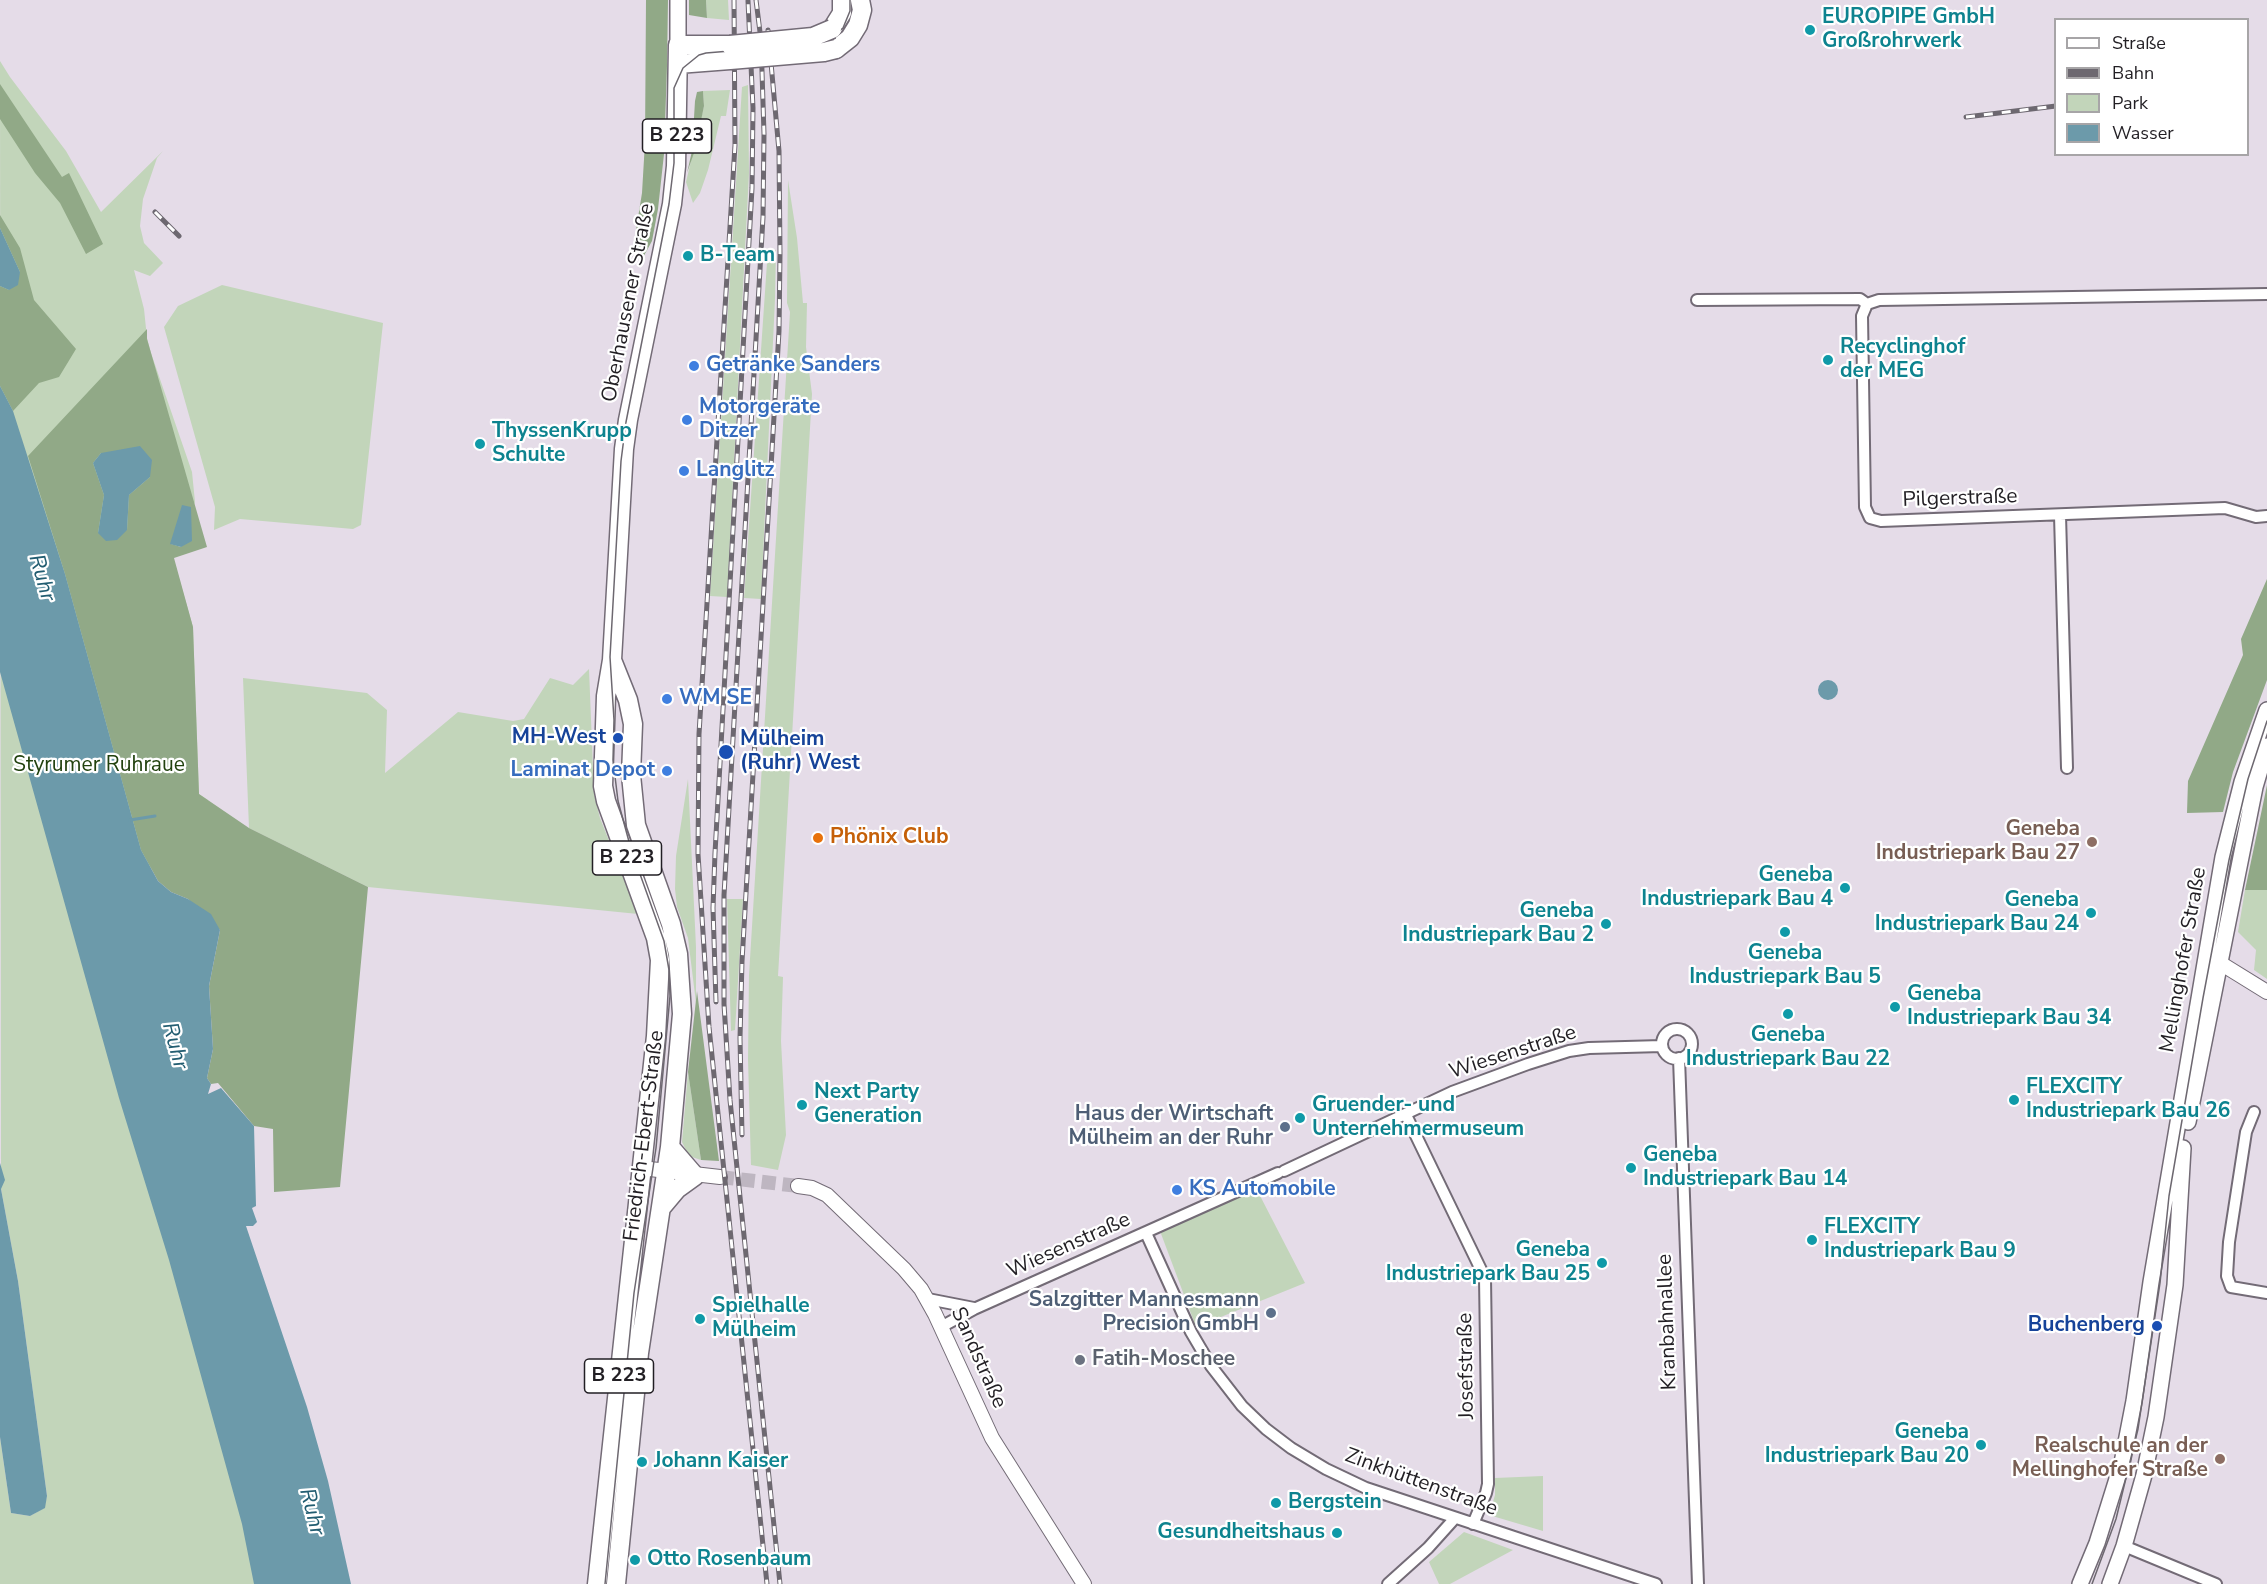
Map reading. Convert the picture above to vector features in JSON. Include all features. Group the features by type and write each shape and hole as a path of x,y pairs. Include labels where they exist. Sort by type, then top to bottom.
{"main road":[{"path":"678,0 678,55 730,52 824,52 836,49 850,38 858,26 862,10 860,0"},
{"path":"730,52 813,37 832,29 842,13 842,0"},
{"name":"Oberhausener Straße","path":"606,720 627,430 670,216 676,166 678,55"},
{"name":"Oberhausener Straße","path":"612,660 628,700"},
{"name":"Friedrich-Ebert-Straße","path":"616,1584 639,1353 670,1147 679,1059 682,987 671,924 636,825 631,775 634,735 628,700"},
{"name":"Mellinghofer Straße","path":"2080,1584 2097,1543 2122,1463 2134,1401 2205,955 2231,819 2267,710"},
{"name":"Friedrich-Ebert-Straße","path":"597,1584 656,1036 660,960 649,915 606,801 603,767 606,720"},
{"name":"Mellinghofer Straße","path":"2110,1584 2124,1546 2144,1474 2156,1417 2174,1290 2181,1161 2207,1020 2221,963 2255,787 2267,746"},
{"path":"661,1208 677,1189 695,1176 670,1147"},
{"path":"2161,1222 2177,1225"}],"street":[{"path":"1696,300 1860,299 1867,304 1879,300 2267,294"},
{"name":"Pilgerstraße","path":"1867,304 1862,316 1864,507 1870,518 1881,521 2225,508 2256,517 2267,516"},
{"path":"2060,515 2067,768"},
{"path":"2205,955 2267,992"},
{"name":"Kranbahnallee","path":"1662,1047 1663,1038 1669,1031 1679,1029 1688,1034 1691,1044 1687,1054 1679,1058 1698,1584"},
{"path":"1662,1047 1672,1058 1679,1058"},
{"name":"Wiesenstraße","path":"941,1327 974,1309 1407,1115 1452,1092 1569,1051 1589,1048 1662,1047"},
{"path":"2254,1112 2246,1132 2229,1242 2227,1276 2231,1287 2267,1293"},
{"name":"Josefstraße","path":"1407,1115 1485,1278 1488,1484 1473,1524"},
{"path":"641,1168 695,1176 720,1177"},
{"name":"Sandstraße","path":"798,1186 812,1188 827,1195 904,1269 928,1299 992,1438 1084,1584"},
{"name":"Zinkhüttenstraße","path":"1146,1233 1205,1358 1227,1388 1260,1423 1302,1455 1366,1488 1452,1522 1473,1524 1656,1584"},
{"path":"928,1299 974,1309"},
{"path":"1388,1584 1428,1548 1452,1522"},
{"path":"2124,1546 2216,1584"}],"green space":[{"path":"646,0 668,0 667,66 664,154 658,209 652,241 641,261 636,230 642,193 645,142"},
{"path":"689,0 706,0 707,18 689,15"},
{"path":"706,0 728,0 729,20 707,18"},
{"name":"Styrumer Ruhraue","path":"0,61 66,151 101,212 163,151 157,158 143,199 140,226 144,243 163,263 150,276 134,270 144,309 151,353 192,472 195,502 173,557 193,627 199,794 208,800 149,860 304,1584 0,1584 0,1437 11,1513 30,1516 44,1508 47,1496 18,1281 1,1189"},
{"path":"0,84 62,177 69,173 103,244 86,254 60,203 35,173 0,119"},
{"path":"748,85 749,173 727,597 710,596 742,87"},
{"path":"730,90 726,116 721,116 708,170 700,193 693,203 686,182 704,106 703,91"},
{"path":"703,91 704,106 695,150 687,173 692,151 695,101 697,92"},
{"path":"788,180 797,238 803,303 807,303 806,347 812,394 778,976 783,977 781,1041 786,1135 778,1170 751,1165 748,1059 749,975 790,312 787,303"},
{"path":"0,215 20,248 34,300 76,349 59,377 39,383 13,411 0,386 0,286 9,290 20,272 0,228"},
{"path":"768,248 776,250 761,599 744,598"},
{"path":"222,285 383,323 361,525 353,529 240,519 214,530 215,507 164,327 178,306"},
{"path":"147,329 147,339 207,547 174,558 193,627 199,794 249,828 368,887 340,1187 274,1192 273,1129 254,1126 218,1083 211,1084 207,1078 213,1049 209,986 220,930 188,899 171,892 158,881 141,850 65,574 28,456","holes":["101,453 150,477 129,495 127,530 98,533 104,495 93,463","191,508 190,521 181,547 171,544"]},
{"path":"2267,579 2267,680 2233,772 2223,812 2187,813 2188,781 2243,655 2241,639"},
{"path":"589,669 594,794 600,818 638,914 368,887 249,828 243,678 367,693 387,710 385,773 458,712 513,721 524,719 550,678 573,685"},
{"path":"688,779 696,947 696,1003 688,938 677,907 675,889 676,856"},
{"path":"2267,785 2267,890 2245,890 2257,833"},
{"path":"2245,890 2267,890 2267,979 2254,970 2256,950 2238,932"},
{"path":"727,899 743,899 735,1030 731,1031"},
{"path":"697,991 719,1161 701,1160 688,1072"},
{"path":"688,1072 701,1160 689,1156 682,1142"},
{"path":"1255,1186 1305,1283 1196,1327 1160,1231"},
{"path":"1543,1476 1543,1531 1489,1515 1495,1495 1495,1478"},
{"path":"1464,1532 1513,1550 1450,1584 1439,1584 1429,1562"}],"water":[{"path":"0,228 20,272 18,285 9,290 0,286"},
{"name":"Ruhr","path":"0,386 13,411 65,574 141,850 158,881 171,892 188,899 211,914 220,930 209,986 213,1049 207,1078 211,1084 208,1094 221,1088 254,1126 256,1206 252,1208 257,1222 253,1226 246,1226 307,1407 328,1481 351,1584 254,1584 242,1524 169,1260 119,1098 0,672"},
{"path":"140,446 152,460 150,477 129,495 127,530 117,540 106,541 98,533 104,495 93,463 101,453"},
{"path":"182,505 191,507 192,541 181,547 170,544"},
{"path":"1828,680 1835,683 1838,690 1835,697 1828,700 1821,697 1818,690 1821,683"},
{"path":"0,1163 5,1180 1,1189 18,1281 47,1496 45,1508 30,1516 11,1513 0,1437"}],"waterway":[{"path":"130,820 155,816"}],"tunnel":[{"path":"720,1177 798,1186"}],"tram line":[{"path":"605,1584 634,1293 656,1148 670,996 669,970 664,941 631,849 618,801 613,760 614,720 610,657 621,461 626,422 669,204 674,163 674,88 683,68 699,55 814,44 829,39 843,28 850,11 850,0"},
{"path":"2092,1584 2116,1519 2138,1429 2160,1283 2169,1196 2203,998 2229,860 2248,779 2267,721"}],"railway":[{"path":"734,0 735,145 699,734 698,854 709,1027 767,1584"},
{"path":"756,0 761,40 764,134 763,217 724,895 724,1004 730,1100 780,1584"},
{"path":"716,1002 713,908 715,853 752,188 753,108 748,1"},
{"path":"742,1135 740,1038 742,961 779,331 779,151 768,30"},
{"path":"1966,117 2054,106"},
{"path":"155,212 179,236"}],"place":[{"name":"EUROPIPE GmbH Großrohrwerk","path":"1810,30"},
{"name":"B-Team","path":"688,256"},
{"name":"Recyclinghof der MEG","path":"1828,360"},
{"name":"Getränke Sanders","path":"694,366"},
{"name":"Motorgeräte Ditzer","path":"687,420"},
{"name":"ThyssenKrupp Schulte","path":"480,444"},
{"name":"Langlitz","path":"684,471"},
{"name":"WM SE","path":"667,699"},
{"name":"MH-West","path":"618,738"},
{"name":"Mülheim (Ruhr) West","path":"726,752"},
{"name":"Laminat Depot","path":"667,771"},
{"name":"Phönix Club","path":"818,838"},
{"name":"Geneba Industriepark Bau 27","path":"2092,842"},
{"name":"Geneba Industriepark Bau 4","path":"1845,888"},
{"name":"Geneba Industriepark Bau 24","path":"2091,913"},
{"name":"Geneba Industriepark Bau 2","path":"1606,924"},
{"name":"Geneba Industriepark Bau 5","path":"1785,932"},
{"name":"Geneba Industriepark Bau 34","path":"1895,1007"},
{"name":"Geneba Industriepark Bau 22","path":"1788,1014"},
{"name":"FLEXCITY Industriepark Bau 26","path":"2014,1100"},
{"name":"Next Party Generation","path":"802,1105"},
{"name":"Gruender- und Unternehmermuseum","path":"1300,1118"},
{"name":"Haus der Wirtschaft Mülheim an der Ruhr","path":"1285,1127"},
{"name":"Geneba Industriepark Bau 14","path":"1631,1168"},
{"name":"KS Automobile","path":"1177,1190"},
{"name":"FLEXCITY Industriepark Bau 9","path":"1812,1240"},
{"name":"Geneba Industriepark Bau 25","path":"1602,1263"},
{"name":"Salzgitter Mannesmann Precision GmbH","path":"1271,1313"},
{"name":"Spielhalle Mülheim","path":"700,1319"},
{"name":"Buchenberg","path":"2157,1326"},
{"name":"Fatih-Moschee","path":"1080,1360"},
{"name":"Geneba Industriepark Bau 20","path":"1981,1445"},
{"name":"Realschule an der Mellinghofer Straße","path":"2220,1459"},
{"name":"Johann Kaiser","path":"642,1462"},
{"name":"Bergstein","path":"1276,1503"},
{"name":"Gesundheitshaus","path":"1337,1533"},
{"name":"Otto Rosenbaum","path":"635,1560"}]}
